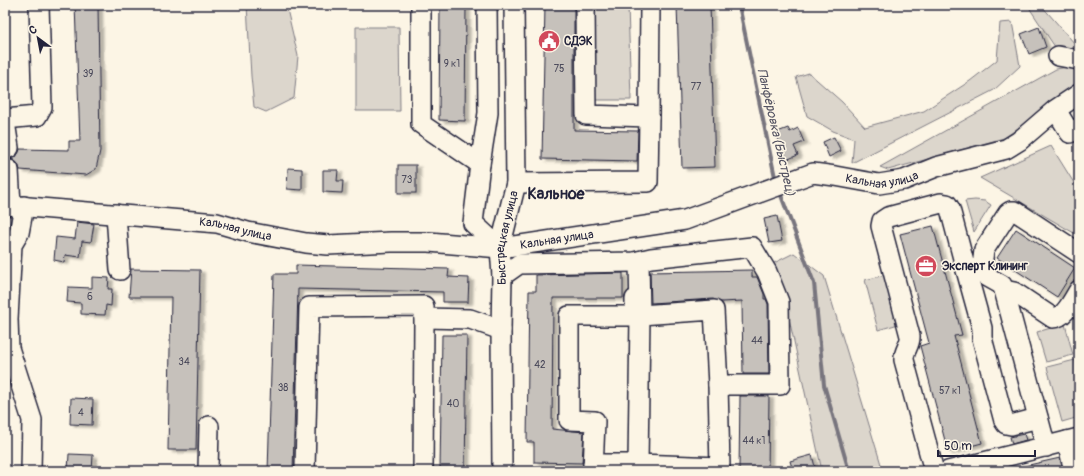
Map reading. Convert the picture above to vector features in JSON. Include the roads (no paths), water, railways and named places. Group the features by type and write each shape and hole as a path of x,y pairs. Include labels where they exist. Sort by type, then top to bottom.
{"street":[{"path":"5,119 38,116 42,107 39,5"},
{"path":"421,5 421,124 480,164"},
{"path":"487,5 488,113 473,222 500,248"},
{"name":"Быстрецкая улица","path":"502,471 502,276 500,248 516,183 514,5"},
{"path":"585,5 586,115 649,117"},
{"path":"516,183 648,182 650,5"},
{"path":"1058,56 1079,60"},
{"name":"Кальная улица","path":"14,205 217,223 248,232 306,243 328,245 429,242 500,248 685,220 813,173 879,184 904,180 936,168 1006,149 1019,141 1056,110 1079,94"},
{"path":"1056,110 1076,136"},
{"path":"5,122 9,148"},
{"path":"9,170 19,233 12,245 8,259 7,319 9,348 32,420 31,471"},
{"path":"934,471 903,355 910,340 910,336 881,226 882,221 888,217 941,203 946,204 950,209 974,268 982,338 1004,421 1006,424 1010,425 1038,418"},
{"path":"974,268 985,247 1008,213 1011,211 1015,211 1079,253"},
{"path":"116,214 120,270"},
{"path":"502,276 519,264 637,261 651,258 752,247 767,272 779,302 780,385 718,385"},
{"path":"637,261 640,315 638,464"},
{"path":"637,261 635,316 569,316 569,420 595,421 593,468 638,464 720,467 714,310 640,315"},
{"path":"974,268 1002,285 1046,447"},
{"path":"1004,290 1014,292 1053,318 1058,318 1062,315 1079,290"},
{"path":"305,468 310,307 424,306 424,471"},
{"path":"424,318 470,319 501,330"},
{"path":"208,471 209,426"},
{"path":"948,471 975,468 1073,440 1074,471"}],"waterway":[{"name":"Панфёровка (Быстрец)","path":"739,5 776,182"},
{"name":"Панфёровка (Быстрец)","path":"779,190 814,283 824,385 849,471"}],"place":[{"name":"СДЭК","path":"549,41"},
{"name":"Эксперт Клининг","path":"926,266"}],"district":[{"name":"Кальное","path":"556,193"}]}
